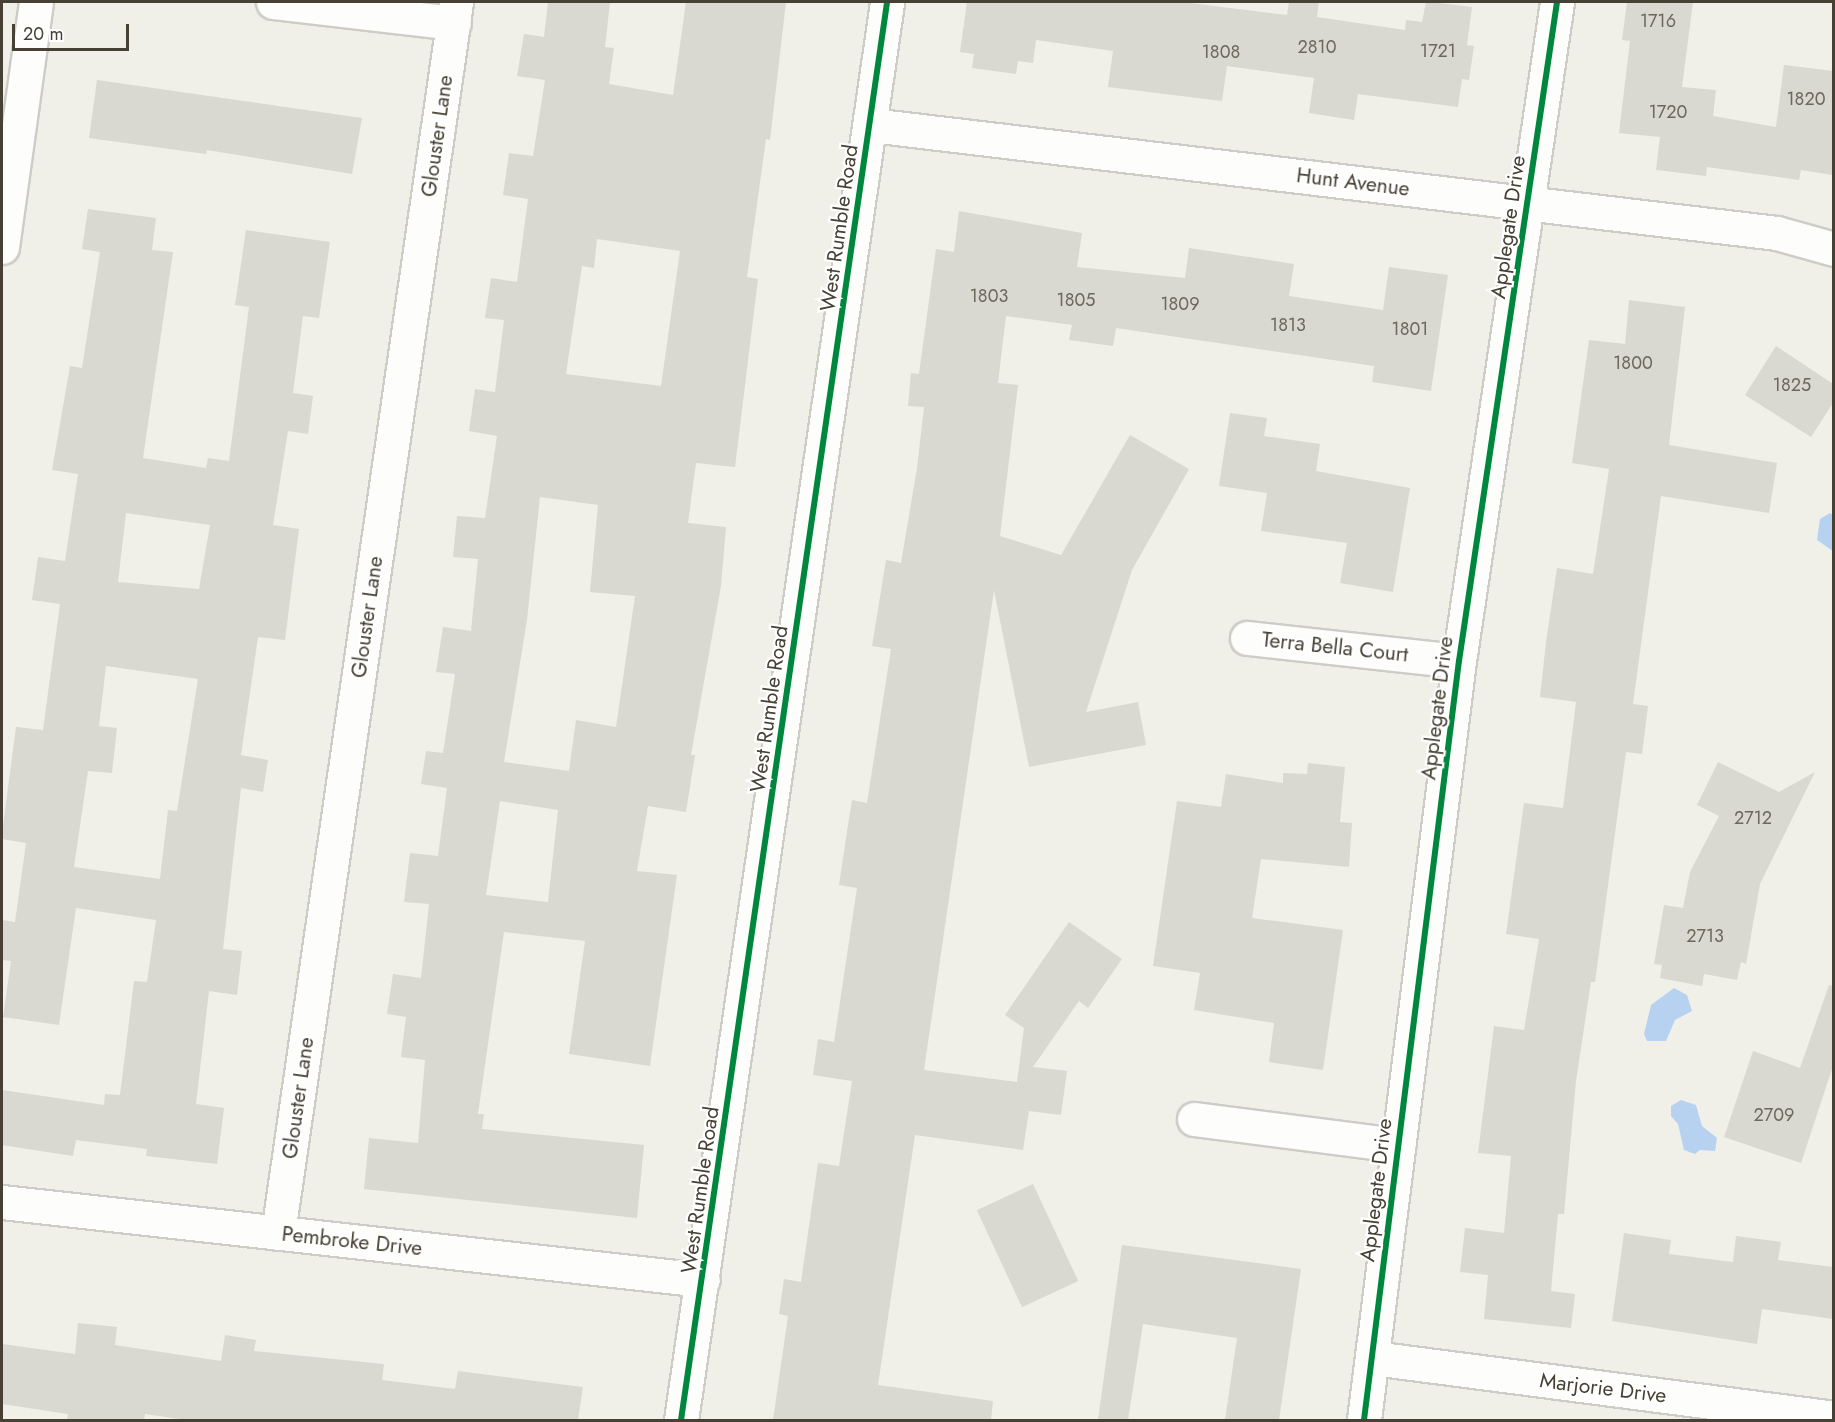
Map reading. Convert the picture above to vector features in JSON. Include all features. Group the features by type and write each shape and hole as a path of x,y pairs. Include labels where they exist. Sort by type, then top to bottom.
{"street":[{"path":"2,247 36,2"},
{"path":"273,2 455,12"},
{"name":"West Rumble Road","path":"681,1420 704,1280 887,2"},
{"name":"Applegate Drive","path":"1364,1420 1459,661 1557,2"},
{"name":"Glouster Lane","path":"278,1233 455,12"},
{"name":"Hunt Avenue","path":"871,125 1777,233 1833,249"},
{"name":"Terra Bella Court","path":"1247,638 1459,661"},
{"path":"1194,1119 1398,1145"},
{"name":"Pembroke Drive","path":"2,1202 704,1280"},
{"name":"Marjorie Drive","path":"1372,1358 1833,1418"}],"water":[{"path":"1830,513 1833,515 1833,551 1817,540 1820,519"},
{"path":"1674,988 1687,995 1692,1011 1675,1020 1666,1041 1647,1041 1644,1034 1651,1005"},
{"path":"1681,1100 1696,1105 1702,1126 1717,1138 1715,1151 1700,1150 1695,1154 1684,1150 1678,1124 1671,1116 1671,1106"}],"building":[{"path":"548,2 610,2 605,47 614,48 609,84 673,95 686,2 786,2 770,140 766,139 747,277 758,279 735,467 696,463 688,523 726,527 721,586 691,755 695,755 686,812 648,806 637,871 677,875 650,1066 569,1054 585,941 504,932 478,1114 484,1114 482,1129 644,1145 637,1218 364,1189 369,1138 418,1143 425,1060 401,1057 406,1017 387,1014 393,974 421,978 429,904 404,902 410,853 438,856 447,788 421,784 426,751 443,753 455,674 436,672 443,627 471,631 478,559 453,557 457,516 485,518 497,436 469,431 475,389 495,392 504,320 485,318 491,278 517,282 528,199 503,195 509,153 533,156 545,80 517,76 524,34 544,37","holes":["597,239 680,251 661,386 566,374 582,266 594,268","540,497 598,505 590,592 635,596 616,727 576,720 569,771 504,762 527,620","500,801 558,810 548,902 486,895"]},
{"path":"967,2 1182,2 1287,15 1289,2 1319,2 1317,17 1405,30 1406,20 1422,22 1426,2 1430,2 1472,7 1467,45 1474,46 1469,80 1462,79 1458,107 1358,94 1354,120 1309,113 1314,78 1227,66 1222,101 1108,87 1113,51 1036,40 1033,63 1018,61 1016,74 972,68 974,54 960,52"},
{"path":"1627,2 1693,2 1682,87 1716,90 1713,116 1776,127 1784,65 1833,71 1833,175 1801,170 1799,180 1707,167 1706,176 1656,170 1660,137 1619,133 1630,41 1622,40"},
{"path":"97,80 362,118 352,174 207,150 206,154 89,138"},
{"path":"88,209 156,218 152,250 173,252 143,458 206,468 208,458 229,461 249,307 235,305 246,230 330,242 319,318 303,316 293,393 313,396 308,434 288,431 273,525 299,529 285,640 258,637 241,755 268,760 263,792 241,788 223,949 242,951 237,995 209,991 196,1104 224,1108 217,1164 146,1156 147,1149 76,1140 73,1156 2,1145 2,1090 104,1105 105,1094 120,1095 134,981 147,982 156,920 76,908 59,1025 3,1017 11,961 2,960 2,920 15,922 26,843 2,839 2,833 16,727 43,730 60,604 32,600 38,557 65,561 78,474 52,470 70,366 82,368 100,252 82,249","holes":["126,513 210,525 199,589 118,582","106,666 198,679 177,811 168,810 160,879 74,867 88,771 112,773 117,728 99,726"]},
{"path":"959,211 1082,233 1077,267 1185,278 1189,248 1294,264 1289,296 1383,310 1389,267 1448,275 1431,391 1372,382 1374,366 1116,328 1113,346 1069,340 1072,325 1006,316 998,383 1018,385 1000,536 1061,555 1130,435 1189,469 1132,570 1086,712 1138,702 1146,745 1029,767 994,590 924,1070 1017,1082 1024,1028 1005,1015 1069,922 1122,959 1088,1008 1079,1001 1033,1067 1067,1071 1061,1115 1029,1111 1023,1150 915,1135 878,1385 993,1401 991,1420 773,1420 788,1316 779,1314 784,1279 801,1282 818,1163 839,1166 852,1081 813,1075 818,1039 834,1042 857,888 839,885 852,800 867,803 891,649 872,646 886,560 901,563 917,468 924,407 908,406 911,373 919,374 936,249 954,252"},
{"path":"1629,300 1685,307 1669,445 1777,463 1769,513 1661,496 1633,704 1648,706 1642,754 1626,752 1595,982 1591,982 1576,1081 1564,1214 1558,1214 1551,1291 1575,1294 1571,1328 1484,1319 1488,1275 1460,1272 1465,1228 1504,1233 1511,1156 1478,1153 1494,1026 1524,1030 1539,939 1506,934 1524,803 1563,808 1576,702 1540,697 1546,642 1557,568 1593,574 1609,469 1572,463 1589,340 1625,344"},
{"path":"1776,346 1833,384 1833,403 1811,437 1745,395"},
{"path":"1230,413 1267,418 1264,436 1320,444 1316,471 1410,488 1393,592 1340,583 1347,543 1261,531 1267,493 1219,486"},
{"path":"1718,762 1779,792 1815,772 1760,884 1746,964 1741,962 1737,980 1704,974 1702,986 1660,978 1662,965 1654,964 1664,905 1683,908 1690,872 1719,816 1697,805"},
{"path":"1308,763 1345,767 1340,822 1352,823 1349,867 1261,859 1252,918 1343,930 1323,1070 1269,1062 1274,1023 1194,1010 1200,973 1153,966 1177,801 1221,807 1226,774 1283,783 1283,773 1307,774"},
{"path":"1829,985 1833,986 1833,1066 1801,1163 1724,1137 1753,1051 1800,1068"},
{"path":"1033,1184 1078,1281 1022,1307 977,1210"},
{"path":"1624,1233 1671,1240 1669,1254 1733,1262 1736,1236 1781,1242 1778,1260 1833,1267 1833,1319 1762,1309 1757,1344 1612,1321"},
{"path":"1122,1245 1301,1269 1279,1420 1225,1420 1237,1338 1143,1324 1128,1420 1098,1420"},
{"path":"78,1323 117,1327 115,1345 221,1361 225,1335 256,1340 254,1351 384,1364 382,1380 455,1389 458,1371 583,1387 578,1420 187,1420 145,1414 144,1420 67,1420 68,1414 2,1404 2,1344 75,1354"}],"cycle path":[{"path":"681,1420 887,2"},
{"path":"1364,1420 1459,661 1557,2"}]}
